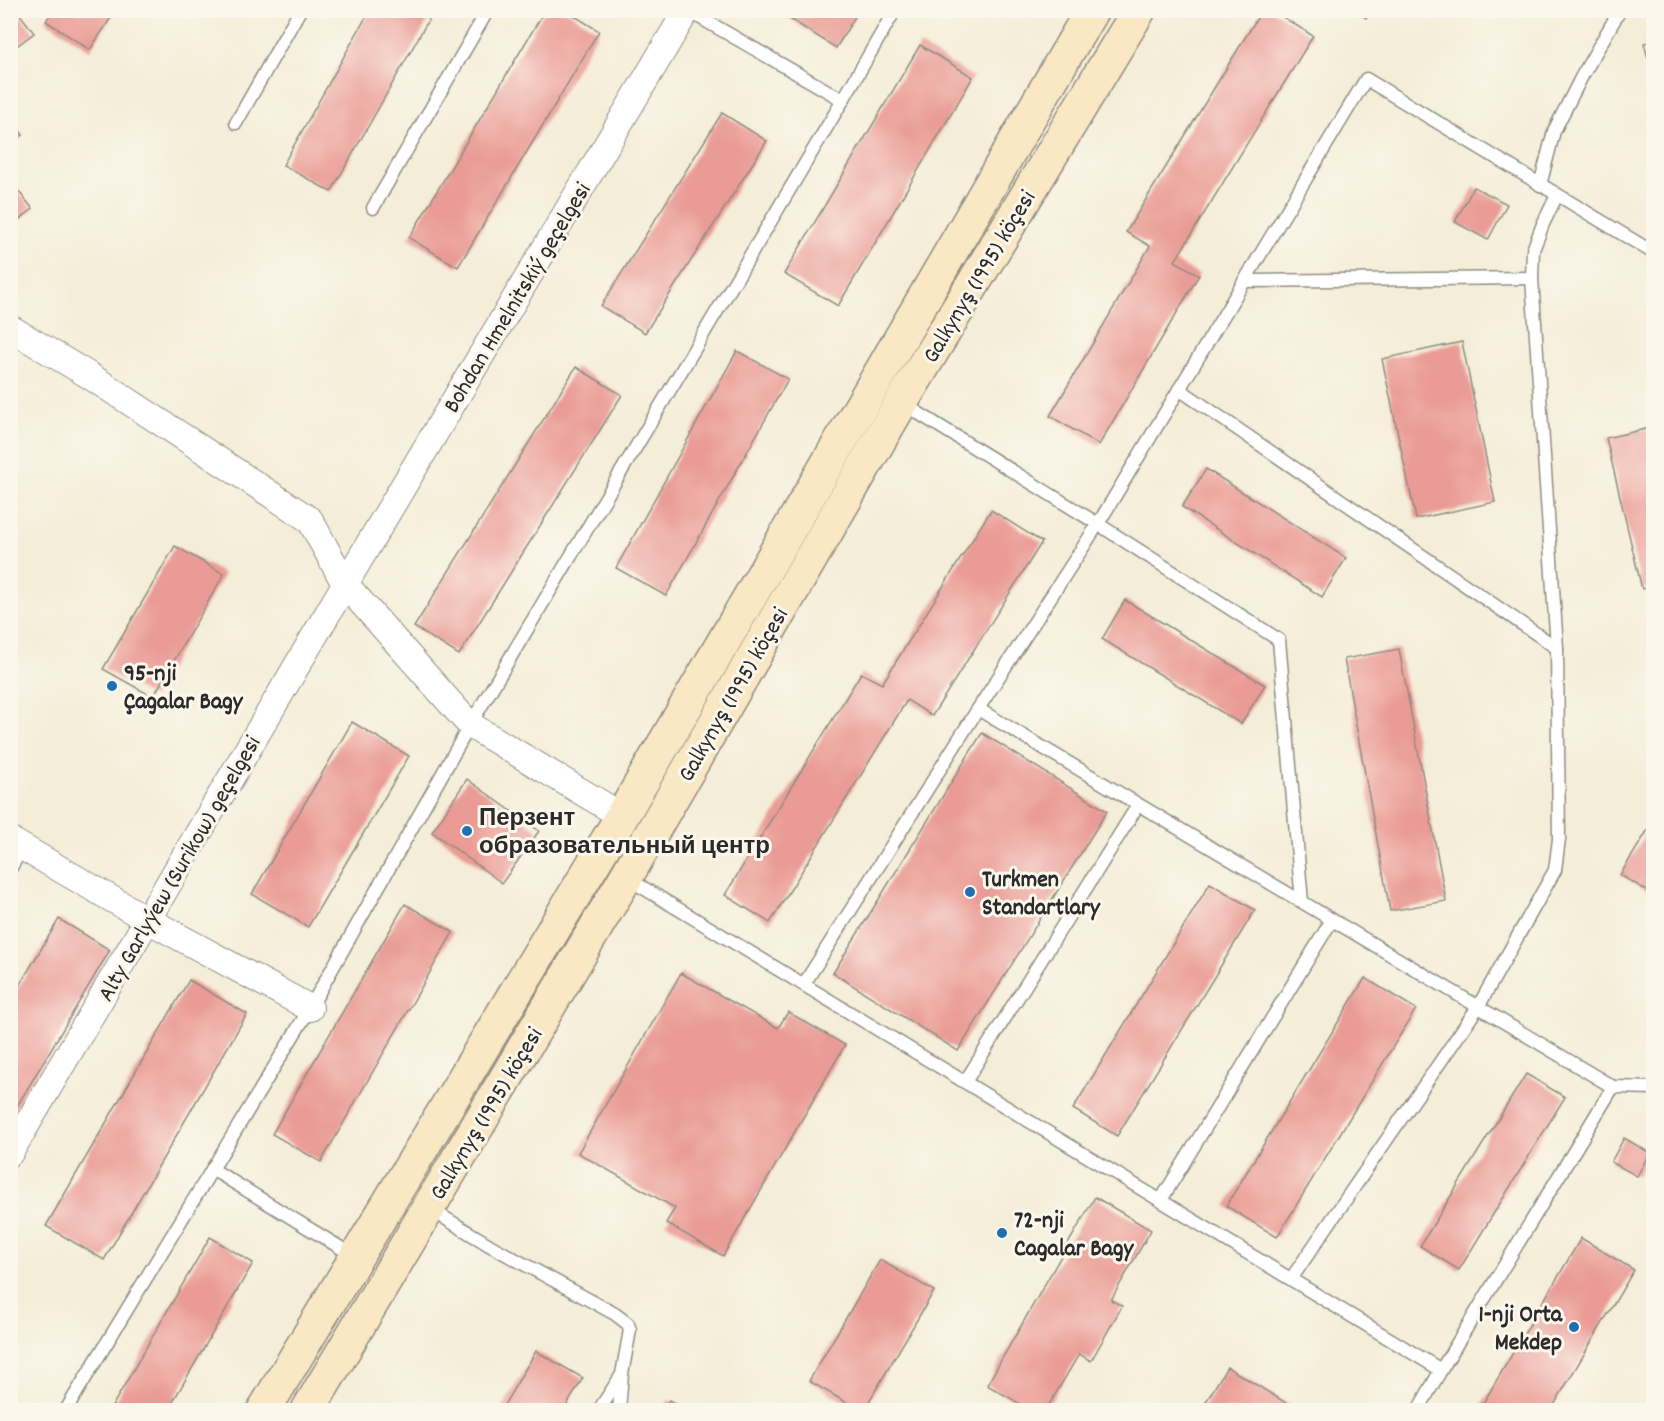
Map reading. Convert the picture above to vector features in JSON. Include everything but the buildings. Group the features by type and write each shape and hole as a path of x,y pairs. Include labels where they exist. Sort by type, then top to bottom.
{"main road":[{"name":"Galkynyş (1995) köçesi","path":"264,1410 622,816 1092,10"},
{"name":"Galkynyş (1995) köçesi","path":"308,1410 626,877 902,403 1139,10"}],"street":[{"name":"Bohdan Hmelnitskiý geçelgesi","path":"345,584 687,11"},
{"path":"10,328 90,376 310,520 345,584 470,725 622,816"},
{"name":"Alty Garlyýew (Surikow) geçelgesi","path":"10,1153 345,584"},
{"path":"15,852 148,920 310,1008"}],"lane":[{"path":"236,123 300,10"},
{"path":"373,208 488,10"},
{"path":"66,1410 310,1008 470,725 895,10"},
{"path":"1540,185 1554,131 1620,10"},
{"path":"687,11 843,100"},
{"path":"804,984 1098,524 1366,79 1653,253"},
{"path":"1291,1279 1478,1007 1555,870 1559,838 1557,648 1532,278 1533,250 1557,195"},
{"path":"1244,281 1532,278"},
{"path":"1179,389 1557,648"},
{"path":"902,403 1098,524 1279,640 1302,902"},
{"path":"978,709 1613,1087 1653,1088"},
{"path":"965,1082 1138,804"},
{"path":"626,877 1441,1371"},
{"path":"1161,1200 1332,920"},
{"path":"1418,1410 1613,1087"},
{"path":"212,1169 356,1257"},
{"path":"428,1208 491,1246 615,1314 628,1324 630,1330 622,1374 620,1410"},
{"path":"599,1410 622,1374"}],"place":[{"name":"95-nji Çagalar Bagy","path":"112,686"},
{"name":"Перзент образовательный центр","path":"467,831"},
{"name":"Turkmen Standartlary","path":"970,892"},
{"name":"72-nji Cagalar Bagy","path":"1002,1233"},
{"name":"1-nji Orta Mekdep","path":"1574,1327"}]}
